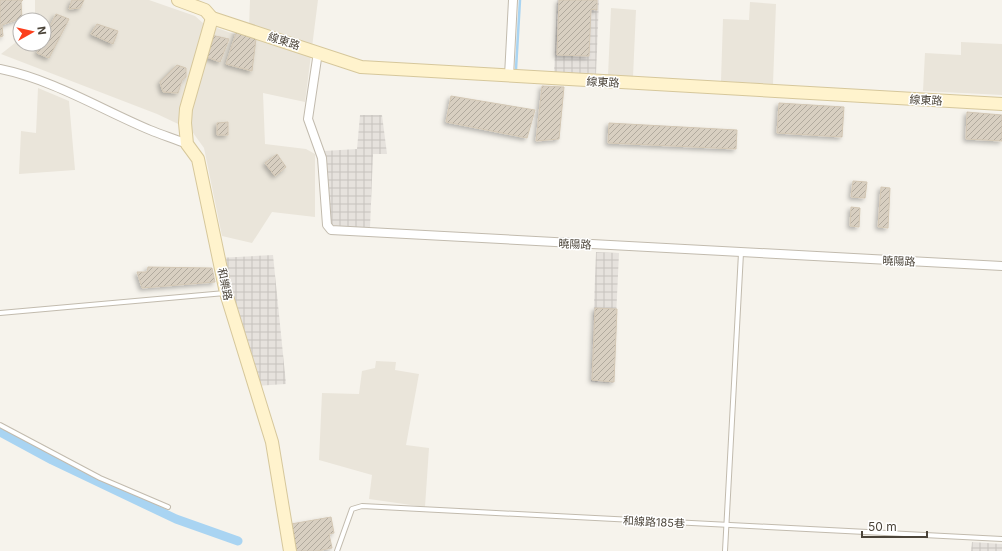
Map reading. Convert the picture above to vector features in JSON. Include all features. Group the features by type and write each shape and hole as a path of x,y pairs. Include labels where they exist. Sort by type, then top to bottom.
{"street":[{"path":"178,0 196,2 212,18"},
{"path":"509,76 513,0"},
{"name":"線東路","path":"212,18 361,67 1002,104"},
{"name":"和樂路","path":"212,18 186,108 185,123 187,144 198,159 226,293 272,442 290,551"},
{"name":"曉陽路","path":"318,52 308,120 322,158 327,225 331,230 1002,266"},
{"path":"0,69 16,72 70,91 150,130 187,144"}],"lane":[{"path":"725,551 741,253"},
{"path":"0,313 226,293"},
{"path":"0,425 100,478 168,507"},
{"name":"和線路185巷","path":"337,551 352,509 362,506 1002,539"}],"shaded area":[{"path":"35,0 149,0 195,16 203,23 245,38 249,28 250,0 318,0 305,102 263,93 265,144 306,149 315,154 315,217 272,212 252,243 222,236 204,148 191,130 157,114 1,54 12,45 12,52 52,52 52,12 35,12"},
{"path":"557,0 599,0 596,75 554,73"},
{"path":"750,2 776,4 773,84 721,81 723,19 749,20"},
{"path":"611,8 636,10 633,77 608,76"},
{"path":"961,42 1002,44 1002,95 923,91 925,53 961,55"},
{"path":"38,88 69,101 75,170 19,174 21,131 36,133"},
{"path":"360,115 382,115 387,154 373,154 370,228 327,225 324,151 357,149"},
{"path":"596,252 619,253 613,383 591,382"},
{"path":"273,255 286,384 255,386 218,258"},
{"path":"376,361 396,362 395,370 419,374 406,445 429,448 425,507 369,499 372,475 319,460 322,393 359,394 362,371 375,368"},
{"path":"972,542 1002,544 1002,551 971,551"}],"building":[{"path":"0,0 23,0 21,2 22,12 12,12 12,22 2,25 3,36 0,37"},
{"path":"72,0 84,0 80,8 69,9"},
{"path":"559,0 597,0 597,10 591,9 589,56 557,55"},
{"path":"56,14 69,19 49,58 37,53 52,52 52,22"},
{"path":"97,24 118,31 113,44 91,34"},
{"path":"237,30 256,39 252,71 226,64"},
{"path":"211,35 229,39 220,62 204,56"},
{"path":"177,65 186,68 186,77 182,80 178,93 163,92 160,82"},
{"path":"542,86 564,87 559,139 536,141"},
{"path":"451,96 535,110 527,138 446,122"},
{"path":"779,103 844,107 842,137 777,133"},
{"path":"967,112 1002,115 1002,141 966,139"},
{"path":"228,122 228,135 217,135 217,123"},
{"path":"609,123 737,130 736,149 608,143"},
{"path":"277,154 286,167 275,176 265,163"},
{"path":"853,181 867,182 865,198 851,197"},
{"path":"881,187 890,188 888,228 878,227"},
{"path":"851,207 860,208 859,227 850,226"},
{"path":"148,267 212,268 215,282 142,288 137,272 147,272"},
{"path":"595,308 617,309 614,382 592,380"},
{"path":"331,517 334,533 329,534 332,548 317,551 296,551 291,524"}],"waterway":[{"path":"516,69 520,0"},
{"path":"0,432 52,460 176,519 238,541"}]}
